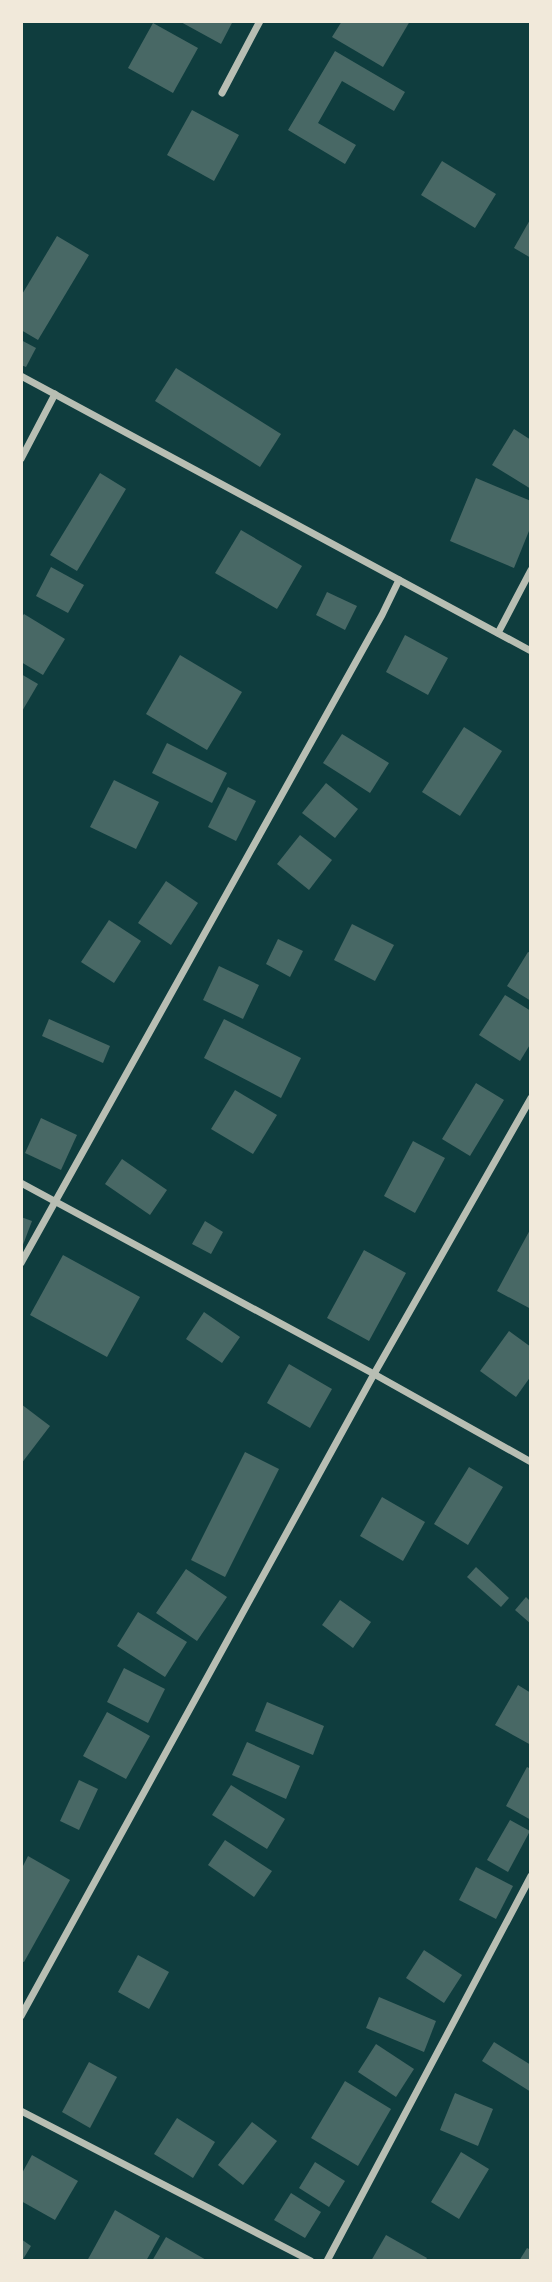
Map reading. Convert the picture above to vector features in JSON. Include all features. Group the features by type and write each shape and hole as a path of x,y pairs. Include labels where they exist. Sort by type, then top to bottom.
{"street":[{"path":"222,93 260,21"},
{"path":"21,376 531,651"},
{"path":"21,459 55,394"},
{"path":"498,634 531,570"},
{"path":"21,1263 399,580"},
{"path":"21,2016 374,1374 531,1098"},
{"path":"21,1183 531,1462"},
{"path":"327,2261 531,1876"},
{"path":"21,2110 311,2261"}],"building":[{"path":"179,21 233,21 221,44"},
{"path":"342,21 410,21 383,67 332,37"},
{"path":"153,23 198,48 173,93 128,68"},
{"path":"335,51 405,92 394,111 342,81 318,123 356,145 345,164 288,130"},
{"path":"192,110 239,135 214,181 167,155"},
{"path":"442,161 496,194 475,228 421,195"},
{"path":"531,218 531,258 514,248"},
{"path":"57,236 89,255 38,340 21,330 21,296"},
{"path":"21,340 36,348 26,367 21,365"},
{"path":"176,368 281,434 260,467 155,401"},
{"path":"514,429 531,440 531,489 492,465"},
{"path":"100,473 126,489 77,571 50,555"},
{"path":"476,478 531,501 531,526 514,568 450,541"},
{"path":"241,530 302,566 277,609 215,573"},
{"path":"51,567 84,585 68,613 36,596"},
{"path":"327,592 357,606 345,630 316,615"},
{"path":"24,614 65,639 43,675 21,662 21,618"},
{"path":"405,635 448,658 428,695 386,672"},
{"path":"180,655 242,692 207,750 146,714"},
{"path":"21,674 38,684 21,713"},
{"path":"464,727 502,751 460,816 422,792"},
{"path":"342,734 389,763 370,793 323,763"},
{"path":"167,743 227,773 212,803 152,773"},
{"path":"114,780 159,802 136,849 90,827"},
{"path":"326,783 358,809 335,838 302,813"},
{"path":"228,787 256,801 236,841 208,827"},
{"path":"300,835 332,860 309,890 277,864"},
{"path":"166,881 198,903 171,945 138,923"},
{"path":"109,920 141,941 114,983 81,962"},
{"path":"352,924 394,945 375,981 334,960"},
{"path":"278,939 303,951 290,977 266,964"},
{"path":"528,952 531,953 531,1001 507,986"},
{"path":"219,966 259,985 243,1019 203,1000"},
{"path":"505,995 531,1011 531,1043 520,1061 479,1035"},
{"path":"49,1019 110,1046 103,1063 42,1036"},
{"path":"224,1019 301,1058 281,1098 204,1058"},
{"path":"476,1083 504,1100 470,1156 442,1139"},
{"path":"235,1090 277,1115 253,1154 211,1129"},
{"path":"41,1118 77,1135 61,1170 25,1153"},
{"path":"413,1141 445,1158 415,1213 384,1196"},
{"path":"122,1159 167,1190 150,1215 105,1184"},
{"path":"21,1217 32,1221 21,1250"},
{"path":"205,1221 223,1232 211,1254 192,1244"},
{"path":"531,1228 531,1309 497,1291"},
{"path":"364,1250 406,1273 369,1341 327,1318"},
{"path":"63,1255 140,1297 107,1357 30,1315"},
{"path":"204,1312 240,1337 222,1363 186,1339"},
{"path":"509,1331 531,1347 531,1376 516,1397 480,1371"},
{"path":"289,1364 332,1389 310,1428 267,1403"},
{"path":"21,1404 50,1426 21,1464"},
{"path":"245,1452 279,1469 225,1577 191,1560"},
{"path":"469,1467 503,1487 468,1545 434,1524"},
{"path":"382,1497 425,1522 403,1561 360,1536"},
{"path":"476,1567 509,1598 501,1607 467,1577"},
{"path":"186,1569 227,1597 197,1641 156,1613"},
{"path":"526,1597 531,1602 531,1624 515,1610"},
{"path":"340,1600 371,1622 353,1648 322,1625"},
{"path":"138,1612 187,1642 165,1677 117,1646"},
{"path":"124,1668 165,1689 148,1723 107,1702"},
{"path":"518,1685 531,1693 531,1745 495,1725"},
{"path":"267,1702 324,1726 313,1755 255,1731"},
{"path":"107,1712 150,1736 126,1779 83,1756"},
{"path":"247,1742 300,1766 286,1799 232,1775"},
{"path":"527,1767 531,1769 531,1820 506,1806"},
{"path":"79,1780 98,1789 79,1830 60,1821"},
{"path":"231,1785 285,1819 267,1849 212,1815"},
{"path":"510,1820 530,1831 508,1872 487,1860"},
{"path":"225,1840 272,1871 254,1897 208,1865"},
{"path":"28,1856 70,1880 24,1962 21,1961 21,1870"},
{"path":"476,1867 513,1886 496,1919 459,1900"},
{"path":"424,1950 462,1975 444,2003 406,1978"},
{"path":"138,1955 169,1972 149,2009 118,1992"},
{"path":"379,1997 436,2021 424,2052 366,2028"},
{"path":"494,2042 531,2065 531,2092 482,2061"},
{"path":"376,2044 414,2069 396,2097 358,2072"},
{"path":"89,2062 117,2077 90,2128 62,2112"},
{"path":"345,2081 391,2109 358,2166 311,2138"},
{"path":"455,2093 493,2109 478,2146 440,2130"},
{"path":"177,2118 215,2142 193,2178 154,2154"},
{"path":"252,2122 277,2141 243,2185 218,2165"},
{"path":"461,2152 489,2169 459,2219 431,2202"},
{"path":"32,2155 78,2181 55,2220 21,2201 21,2175"},
{"path":"315,2162 345,2181 329,2207 299,2188"},
{"path":"291,2193 321,2212 305,2238 274,2220"},
{"path":"115,2210 160,2236 146,2261 87,2261"},
{"path":"386,2235 427,2258 425,2261 371,2261"},
{"path":"166,2237 208,2261 152,2261"},
{"path":"21,2239 31,2246 22,2261 21,2261"},
{"path":"527,2248 531,2250 531,2261 519,2261"}]}
